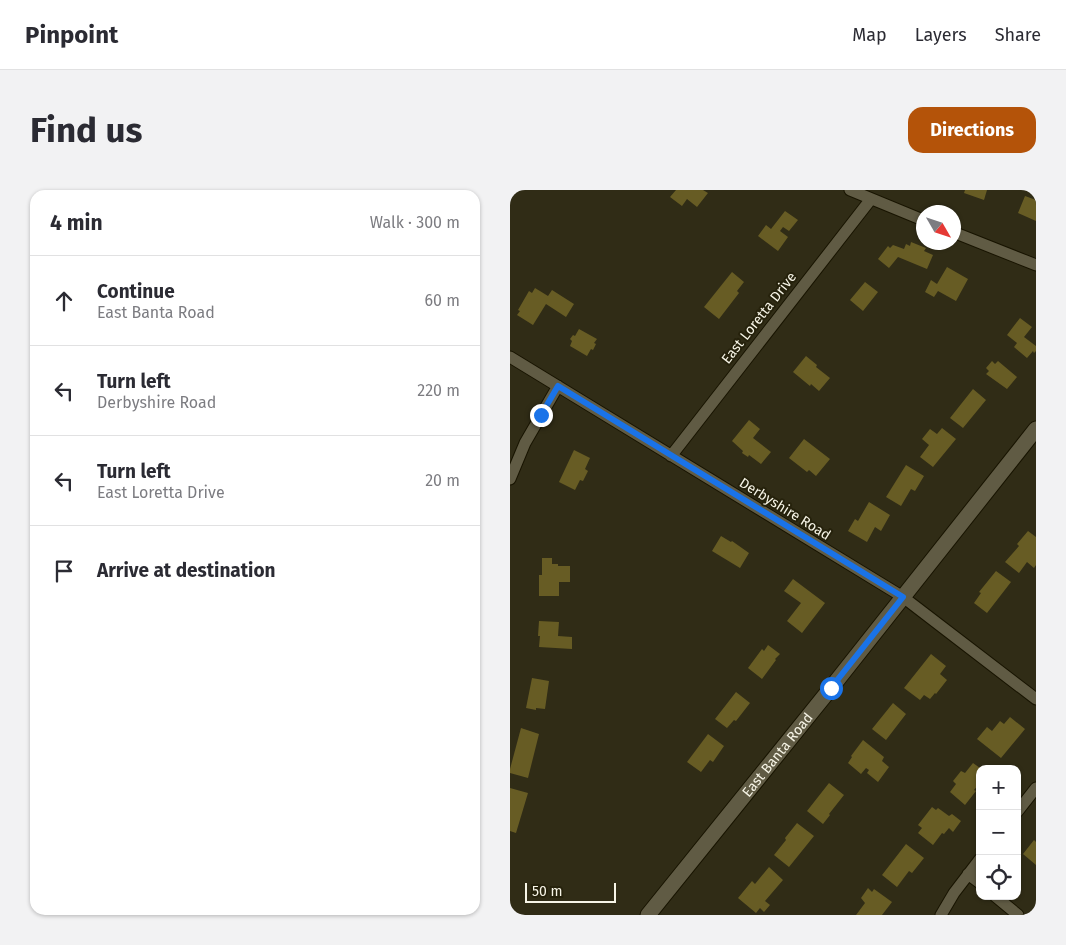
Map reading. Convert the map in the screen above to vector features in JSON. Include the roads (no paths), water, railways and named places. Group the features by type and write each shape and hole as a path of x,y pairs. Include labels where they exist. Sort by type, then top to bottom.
{"street":[{"path":"850,190 916,217"},
{"name":"East Loretta Drive","path":"671,456 871,199"},
{"path":"961,235 1036,265"},
{"name":"Derbyshire Road","path":"510,357 903,597 1036,699"},
{"path":"510,479 525,443 558,386"},
{"name":"East Banta Road","path":"648,915 1036,429"},
{"path":"1019,810 1036,788"},
{"path":"941,915 954,893 976,864"},
{"path":"968,874 976,880"},
{"path":"1000,900 1018,915"}]}
